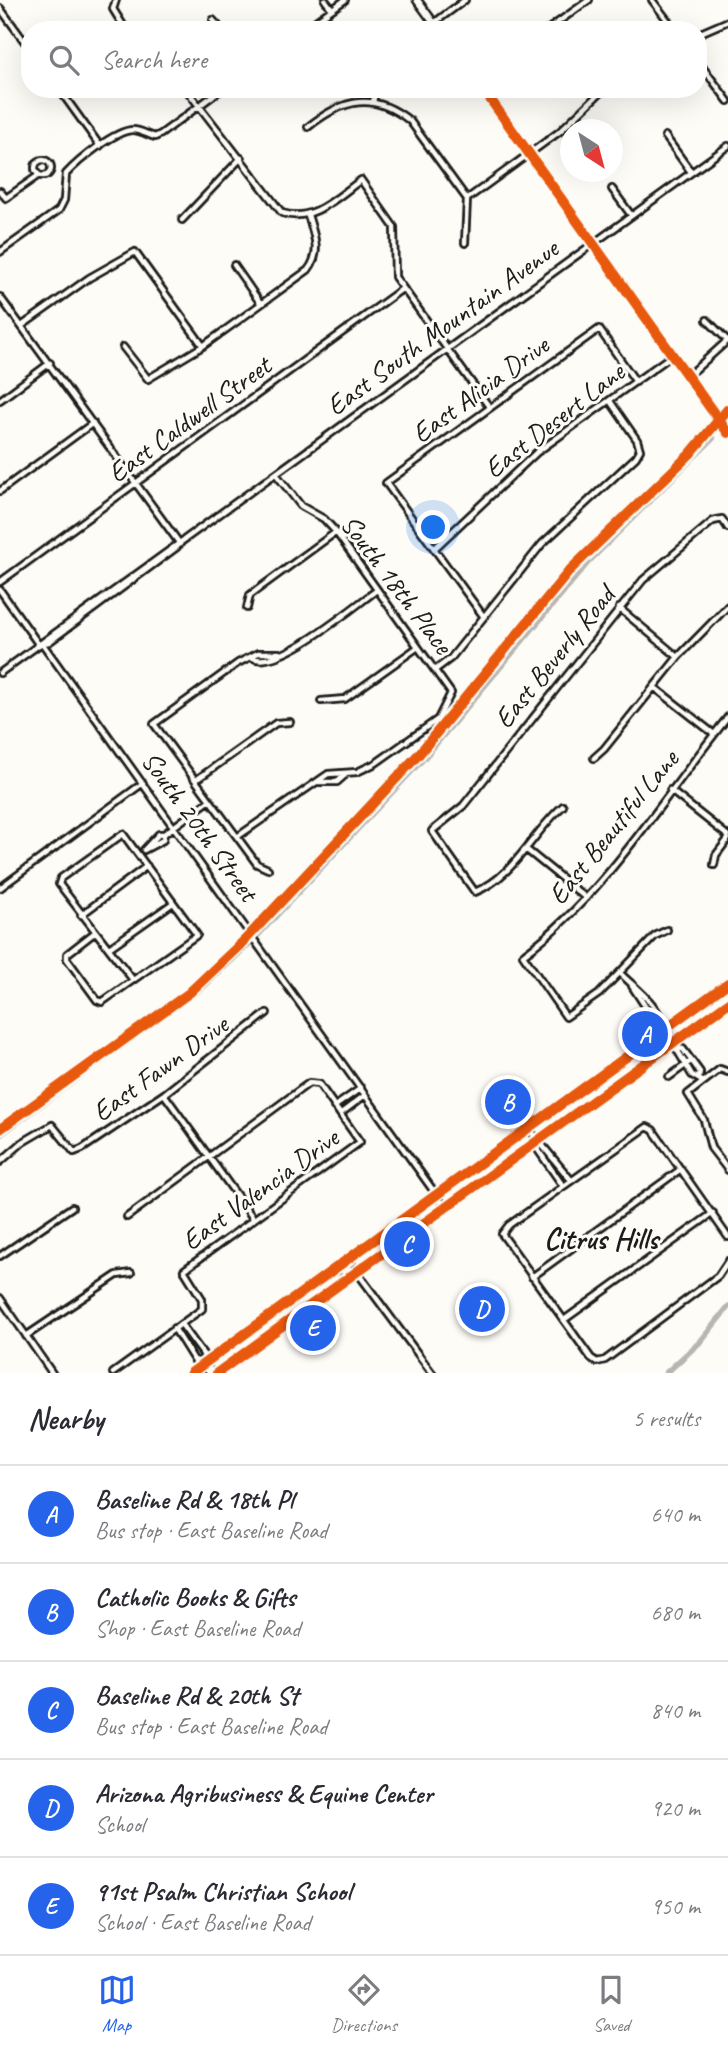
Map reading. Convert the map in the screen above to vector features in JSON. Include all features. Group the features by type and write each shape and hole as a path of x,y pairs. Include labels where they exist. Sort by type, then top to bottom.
{"main road":[{"path":"417,0 433,21"},
{"path":"489,98 724,428"},
{"path":"191,1373 728,984"},
{"path":"716,992 728,990"},
{"path":"217,1373 537,1140 675,1045 728,1003"},
{"path":"664,1030 675,1045"},
{"path":"357,1271 363,1256 391,1234 403,1218"},
{"path":"333,1269 357,1271"},
{"path":"282,1307 291,1319"},
{"path":"204,1364 211,1373"}],"street":[{"path":"116,0 114,9 121,21"},
{"path":"325,0 332,9"},
{"path":"315,21 345,0"},
{"path":"437,21 465,0"},
{"path":"560,21 589,0"},
{"path":"652,0 668,21"},
{"path":"0,8 21,37"},
{"path":"707,30 728,21"},
{"path":"707,73 728,101"},
{"path":"65,98 100,146"},
{"path":"193,98 282,213 293,217 308,215 361,180 394,228 393,267 402,289 490,408"},
{"path":"0,252 59,209 64,200 66,174 100,146 133,130 155,137 210,98"},
{"path":"373,102 374,98"},
{"path":"467,200 559,132 595,98"},
{"path":"308,127 339,105 373,102 398,111 410,121 467,200 466,243"},
{"path":"665,136 691,172"},
{"path":"726,147 728,154"},
{"name":"East South Mountain Avenue","path":"0,673 40,644 49,642 167,557 180,544 726,147"},
{"path":"182,220 241,158"},
{"path":"0,191 6,198 39,175"},
{"path":"612,189 631,215"},
{"path":"123,347 148,379 203,346 308,270 315,261 316,242 308,215"},
{"path":"23,326 89,278 135,252 203,346"},
{"path":"234,265 261,304"},
{"name":"East Caldwell Street","path":"0,582 402,289"},
{"path":"0,297 180,544"},
{"path":"687,377 728,340 707,320"},
{"name":"East Alicia Drive","path":"434,549 386,483 599,329 636,382"},
{"name":"East Desert Lane","path":"434,549 536,453 671,356"},
{"path":"0,400 50,363"},
{"path":"435,670 451,658 542,544 636,457 640,450 637,440 610,401"},
{"path":"0,491 93,423"},
{"name":"South 18th Place","path":"276,474 300,506 324,519 336,532 451,693 438,719 376,763 345,774"},
{"name":"East Beverly Road","path":"526,849 499,877 475,892 432,831 463,806 619,608 666,558 717,519 722,519 728,528"},
{"path":"247,608 250,595 336,532"},
{"path":"434,549 484,617"},
{"name":"South 20th Street","path":"0,590 257,941 445,1207"},
{"path":"268,869 257,864 154,724 238,663 253,658 258,653 279,653 297,647 377,590"},
{"path":"594,758 678,657 728,606"},
{"path":"619,608 678,657"},
{"path":"321,701 345,699 418,647"},
{"path":"654,687 714,734"},
{"name":"East Beautiful Lane","path":"620,973 566,1017 523,955 548,936 586,898 728,717"},
{"path":"196,780 276,723 289,722"},
{"path":"237,837 328,774 345,774"},
{"path":"318,782 337,782 345,774"},
{"path":"0,888 143,783"},
{"path":"670,790 728,838 716,855 714,865"},
{"path":"138,854 153,839 210,800"},
{"path":"563,806 526,849 586,898"},
{"path":"94,933 67,954 67,959 97,1000 102,1002 197,935 123,834 61,878 59,884 94,933 102,936 133,980"},
{"path":"81,915 147,866"},
{"path":"110,948 173,902"},
{"path":"664,1030 643,1006 632,985 620,973 655,936 667,930"},
{"path":"632,985 639,988 662,1019 664,1030"},
{"path":"643,1006 649,1002"},
{"name":"East Fawn Drive","path":"0,1162 23,1142 52,1125 74,1152 164,1094 267,1013"},
{"path":"675,1045 683,1049 700,1072 701,1079"},
{"path":"675,1045 692,1075 701,1079"},
{"path":"668,1077 691,1061"},
{"path":"728,1072 720,1069 701,1079 688,1094 704,1120 710,1148 728,1170"},
{"path":"127,1217 314,1082 340,1114 365,1095"},
{"path":"334,1107 361,1088"},
{"path":"164,1094 253,1218"},
{"name":"East Valencia Drive","path":"181,1324 202,1309 204,1304 184,1270 360,1142 340,1114"},
{"path":"728,1237 681,1169 647,1127 509,1225 502,1234 591,1358 597,1362 605,1360 718,1276 728,1261"},
{"path":"528,1128 537,1140 545,1145 571,1180"},
{"path":"537,1140 538,1150 563,1186"},
{"path":"549,1166 556,1161"},
{"path":"532,1277 681,1169"},
{"path":"0,1256 72,1207"},
{"path":"564,1321 713,1213"},
{"path":"357,1271 432,1373"},
{"path":"26,1336 117,1275 131,1273"},
{"path":"0,1298 52,1373"},
{"path":"113,1373 174,1328 181,1324 203,1354 204,1364 194,1360 174,1328"}],"waterway":[{"path":"258,935 424,758 589,561 713,438"},
{"path":"0,1135 202,988 252,941"},
{"path":"666,1373 700,1342 728,1307"}],"cycle path":[{"path":"489,98 728,433"},
{"path":"0,1129 189,993 245,940 419,754 571,569 690,454 728,409"},
{"path":"191,1373 728,983"},
{"path":"217,1373 728,1003"}],"place":[{"name":"Baseline Rd & 18th Pl","path":"645,1034"},
{"name":"Catholic Books & Gifts","path":"508,1102"},
{"name":"Baseline Rd & 20th St","path":"407,1244"},
{"name":"Arizona Agribusiness & Equine Center","path":"482,1309"},
{"name":"91st Psalm Christian School","path":"313,1328"}],"district":[{"name":"Citrus Hills","path":"601,1239"}]}
